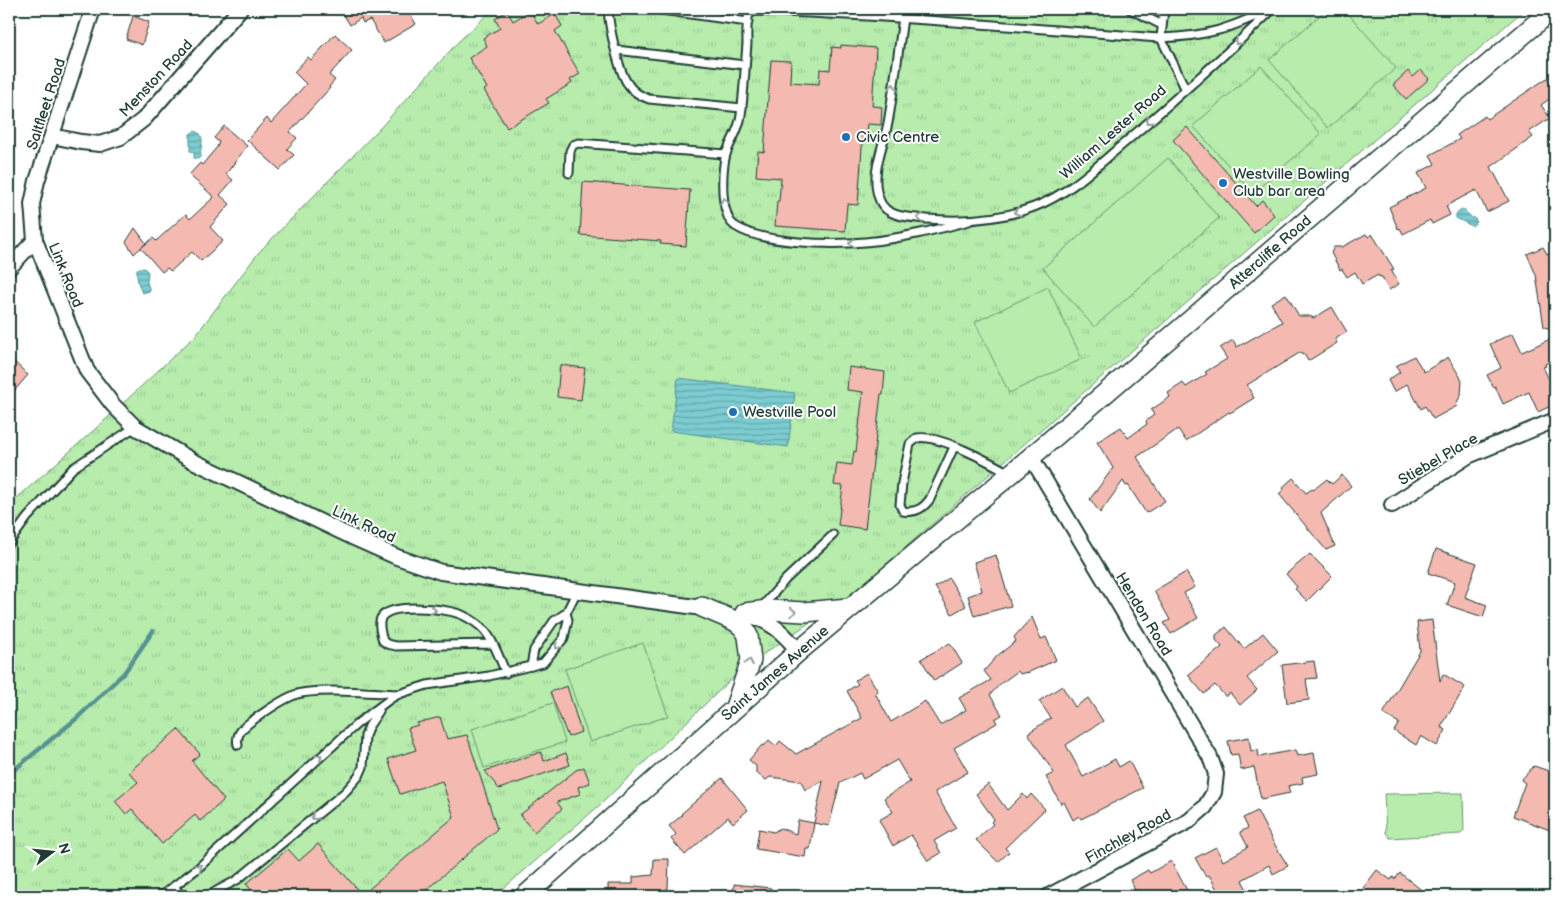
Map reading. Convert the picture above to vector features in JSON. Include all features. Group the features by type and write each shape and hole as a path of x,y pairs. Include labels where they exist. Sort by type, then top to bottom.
{"main road":[{"name":"Attercliffe Road","path":"1031,457 1546,25 1553,9"},
{"name":"Saint James Avenue","path":"525,896 799,650 1031,457"},
{"path":"702,608 735,621 744,628 748,636 751,660 734,708"},
{"path":"751,613 768,610 804,612 849,608"}],"street":[{"name":"Saltfleet Road","path":"35,240 32,204 37,181 93,9"},
{"name":"Menston Road","path":"52,136 100,144 121,137 144,119 240,9"},
{"path":"9,268 35,240"},
{"name":"Link Road","path":"35,240 87,371 113,405 135,428 193,461 397,557 441,572 578,592 751,613 767,621 783,633 799,650"},
{"name":"Stiebel Place","path":"1392,505 1468,456 1555,420"},
{"name":"Hendon Road","path":"1031,457 1210,757 1216,774 1214,792"},
{"name":"Finchley Road","path":"1048,896 1189,822 1205,807 1214,792"}],"lane":[{"path":"608,9 616,50 626,82 632,90 649,99 742,108"},
{"path":"654,9 748,22"},
{"path":"732,9 733,19"},
{"path":"1130,9 1162,25"},
{"path":"1164,9 1161,38 1185,88"},
{"name":"William Lester Road","path":"1272,9 1243,38 1148,122 1064,192 1036,206 996,218 969,221 903,217 884,208 880,202 877,193 877,166 888,124 903,18 1161,38 1207,34 1233,26 1272,9"},
{"path":"903,18 755,11 749,14 742,108 739,126 726,154 723,192 727,214 731,223 736,227 752,233 796,241 847,243 866,242 934,231 969,221"},
{"path":"616,50 745,65"},
{"path":"570,172 570,151 572,145 578,143 726,154"},
{"path":"9,543 27,518 74,468 135,428"},
{"path":"954,447 925,506 917,510 903,511 900,505 902,483 910,444 913,440 927,437 954,447 986,460 1010,474"},
{"path":"751,613 833,535"},
{"path":"531,666 534,650 554,621 566,613 578,592"},
{"path":"492,644 405,646 387,644 383,641 380,624 381,618 386,614 403,608 421,608 459,614 481,627 487,633 506,673"},
{"path":"161,896 198,868 358,723 399,694 427,685 506,673 543,663 564,638 568,620 566,613"},
{"path":"238,745 239,734 244,727 292,696 302,693 328,692 399,694"},
{"path":"207,896 237,880 344,792 359,776 363,767 365,736 382,706"},
{"path":"174,886 181,896"}],"green space":[{"path":"493,9 1525,9 853,593 743,668 601,804 495,896 9,896 9,505 103,422 195,336 259,252 381,127 457,43"},
{"path":"1327,9 1344,9 1396,68 1328,128 1269,60"},
{"path":"1261,66 1321,134 1253,193 1193,126"},
{"path":"1168,158 1219,218 1094,327 1043,268"},
{"path":"1048,287 1082,359 1009,393 975,322"},
{"path":"643,643 668,716 590,742 565,669"},
{"path":"553,703 565,742 484,768 472,729"},
{"path":"1463,793 1464,830 1461,834 1390,838 1386,833 1384,794"}],"water":[{"path":"195,131 200,134 202,140 201,156 198,159 194,158 194,153 190,151 190,134"},
{"path":"1463,209 1477,222 1472,226 1456,218 1456,214"},
{"path":"144,268 148,272 147,282 150,291 142,293 137,279 137,269"},
{"name":"Westville Pool","path":"678,378 795,393 788,447 671,431"}],"building":[{"path":"340,9 407,9 416,24 384,43 370,20 363,23 361,18 350,25"},
{"path":"507,11 513,21 530,11 538,24 555,14 562,26 555,31 580,74 570,80 572,83 546,99 549,103 507,128 484,90 487,88 469,58 487,46 483,38 500,28 495,19"},
{"path":"133,16 149,22 142,45 126,39"},
{"path":"335,34 352,50 329,75 335,80 330,88 290,132 297,138 287,149 294,155 280,170 247,140 267,118 271,123 306,84 294,72 308,57 311,60"},
{"name":"Civic Centre","path":"841,45 876,48 872,106 882,107 881,125 868,124 867,133 863,133 858,205 847,204 845,231 775,226 781,178 756,176 758,151 764,152 771,60 791,61 790,82 819,84 820,69 830,70 832,47 841,48"},
{"path":"1421,70 1429,79 1406,99 1393,85 1408,71 1413,77"},
{"path":"1547,78 1555,89 1555,95 1541,105 1550,118 1529,132 1533,137 1491,167 1509,201 1487,212 1476,190 1446,206 1450,215 1432,224 1430,220 1403,234 1400,228 1398,229 1389,207 1426,188 1418,173 1435,164 1430,155 1460,139 1457,135 1485,116 1487,119"},
{"path":"224,126 247,146 226,174 233,180 220,195 230,204 210,227 223,241 201,261 192,252 171,271 167,268 162,272 141,248 153,238 156,241 186,214 190,219 214,197 189,175 200,163 202,165 217,147 219,142 214,138"},
{"path":"1187,127 1256,206 1262,200 1274,215 1254,233 1173,140"},
{"path":"583,182 690,190 686,246 660,244 661,241 580,235"},
{"path":"135,228 146,243 134,254 126,242"},
{"path":"1366,234 1368,237 1372,234 1394,269 1391,270 1399,284 1389,290 1381,276 1379,277 1378,275 1362,284 1355,272 1347,277 1342,269 1340,270 1331,253 1334,247 1342,247"},
{"path":"1543,247 1547,254 1555,253 1555,330 1544,327 1536,275 1527,254"},
{"path":"1286,294 1299,316 1314,318 1332,307 1347,332 1335,339 1337,343 1308,361 1301,352 1247,385 1254,398 1229,412 1186,441 1178,429 1137,457 1165,501 1146,513 1128,485 1126,486 1123,481 1100,513 1090,499 1113,468 1097,442 1121,427 1128,438 1147,424 1146,421 1154,415 1151,410 1170,397 1168,393 1183,383 1186,387 1207,374 1205,372 1227,359 1220,348 1233,340 1237,347 1282,322 1271,303"},
{"path":"1513,333 1522,352 1550,339 1555,350 1555,359 1543,367 1555,392 1555,404 1538,412 1529,392 1503,404 1495,386 1493,387 1487,375 1501,368 1490,344"},
{"path":"1414,356 1424,372 1448,357 1462,380 1461,395 1456,404 1457,406 1433,419 1425,406 1421,409 1407,384 1394,392 1388,380 1400,372 1396,366"},
{"path":"9,357 28,375 9,397"},
{"path":"560,365 585,368 581,400 557,397"},
{"path":"849,367 885,372 865,529 838,525 843,486 834,485 837,463 852,465 854,451 856,452 863,392 847,390"},
{"path":"1342,475 1351,486 1321,513 1335,546 1326,550 1279,494 1284,489 1283,487 1293,478 1306,493 1327,479 1332,484"},
{"path":"1436,549 1477,563 1465,597 1487,605 1483,617 1447,605 1455,582 1428,573"},
{"path":"1310,554 1332,576 1307,601 1295,589 1297,587 1286,574"},
{"path":"996,555 1011,606 974,616 968,596 982,591 974,562"},
{"path":"1186,572 1195,587 1184,593 1198,618 1171,634 1164,623 1170,620 1154,591"},
{"path":"949,578 966,606 952,614 935,587"},
{"path":"1032,617 1041,639 1046,637 1056,660 1027,673 1020,674 1018,671 1000,684 990,695 1002,715 995,719 997,723 954,748 968,772 935,792 956,828 934,841 941,853 928,861 911,835 893,846 879,820 893,812 884,798 910,782 897,760 863,779 860,773 840,783 829,826 814,823 823,781 805,790 801,781 770,777 766,780 756,773 756,766 749,760 769,740 776,746 780,741 796,754 862,718 847,691 858,684 855,680 867,673 878,691 875,693 891,722 925,701 940,725 966,710 959,698 991,680 984,671 997,656 1016,641 1014,637"},
{"path":"1432,620 1440,681 1443,674 1465,687 1441,727 1446,730 1437,746 1421,736 1416,745 1394,731 1399,723 1383,714 1420,651 1417,622"},
{"path":"1226,627 1244,649 1263,633 1278,651 1247,678 1257,690 1240,705 1230,693 1226,697 1215,685 1204,694 1188,675 1222,647 1216,640 1216,635"},
{"path":"950,643 962,663 934,681 921,659"},
{"path":"1314,661 1317,678 1306,679 1309,700 1287,703 1282,665"},
{"path":"567,686 581,732 568,737 550,692"},
{"path":"1062,686 1075,707 1088,698 1103,721 1066,745 1083,777 1115,759 1119,767 1129,761 1143,788 1081,819 1079,816 1073,820 1064,802 1061,804 1046,777 1054,773 1028,733 1051,718 1039,701"},
{"path":"440,717 447,739 467,735 497,829 419,896 257,896 246,884 288,849 299,861 318,844 362,895 454,817 442,781 400,794 388,759 416,750 408,728 418,725 417,723"},
{"path":"178,729 200,754 192,761 224,800 200,821 195,815 162,844 132,809 126,814 115,801 138,782 129,772"},
{"path":"1249,737 1251,751 1258,750 1259,757 1295,750 1297,756 1314,753 1318,774 1302,777 1303,783 1288,786 1290,793 1261,799 1254,767 1241,770 1238,754 1231,755 1228,741"},
{"path":"541,752 544,761 566,753 570,765 499,789 485,771"},
{"path":"1534,766 1549,771 1555,777 1555,832 1513,816 1525,783 1521,780"},
{"path":"584,767 590,783 578,787 580,794 557,802 562,809 534,832 520,815 576,770"},
{"path":"722,778 748,810 733,823 728,817 685,855 671,839 676,834 669,826"},
{"path":"988,784 1007,810 1023,794 1027,799 1031,794 1045,809 1005,848 1009,852 998,862 976,840 993,824 991,822 994,819 976,794"},
{"path":"1257,811 1288,866 1273,874 1269,865 1242,880 1250,896 1228,896 1225,890 1219,893 1209,875 1206,877 1195,858 1216,847 1223,861 1248,847 1240,832 1248,828 1243,818"},
{"path":"798,820 814,823 810,849 806,849 805,857 756,849 759,829 774,832 780,828 796,834"},
{"path":"654,859 669,859 666,896 608,896 608,884 633,884 633,877 653,875"},
{"path":"1171,861 1188,892 1180,896 1138,896 1130,880 1148,870 1150,873"},
{"path":"1377,870 1391,880 1393,877 1395,879 1400,873 1429,896 1374,896 1363,888"},
{"path":"734,884 771,888 770,896 733,896"}],"waterway":[{"path":"9,774 76,719 124,673 153,631"}],"place":[{"name":"Civic Centre","path":"846,137"},
{"name":"Westville Bowling Club bar area","path":"1223,183"},
{"name":"Westville Pool","path":"733,412"}]}
